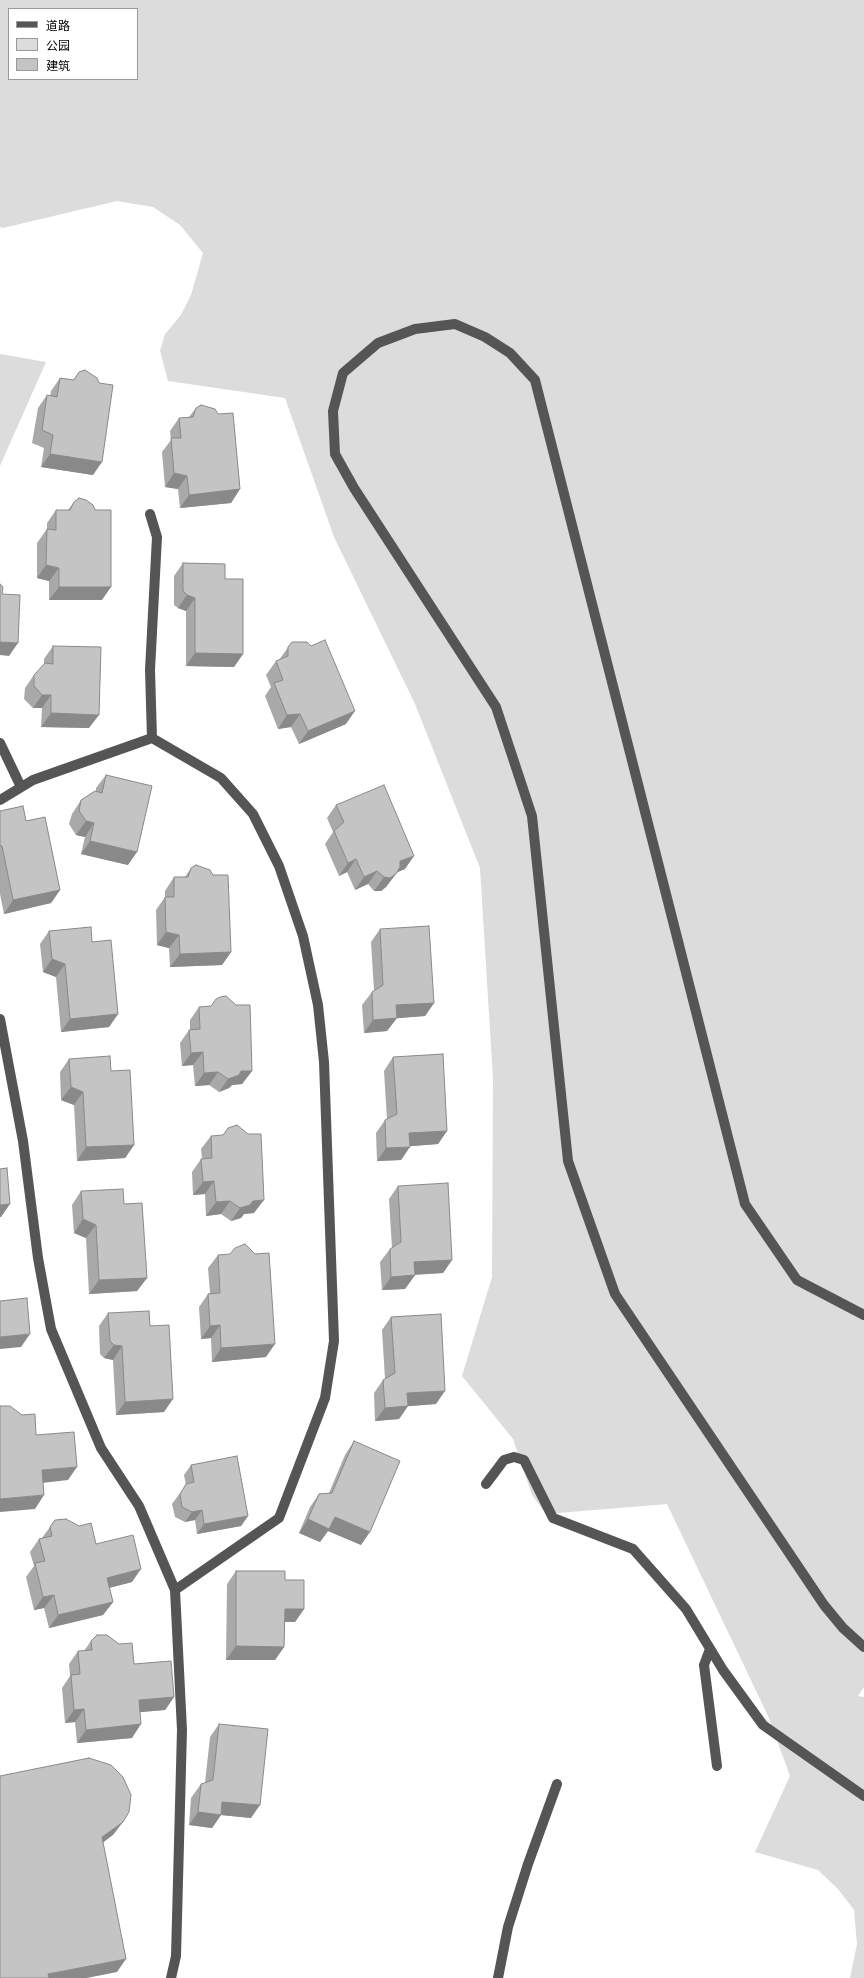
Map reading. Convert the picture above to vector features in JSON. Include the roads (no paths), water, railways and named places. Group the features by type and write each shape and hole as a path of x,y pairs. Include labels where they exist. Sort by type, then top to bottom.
{"street":[{"path":"864,1315 797,1280 745,1204 535,380 510,353 485,337 455,324 415,329 378,343 343,373 333,411 335,454 354,488 496,707 532,816 568,1161 614,1294 824,1606 864,1647"},
{"path":"150,514 157,537 150,670 152,738"},
{"path":"0,800 34,780 152,738 221,778 253,814 280,866 303,936 318,1005 324,1062 334,1341 326,1398 280,1518 175,1590"},
{"path":"0,743 21,787"},
{"path":"0,1019 22,1141 38,1258 51,1329 101,1448 139,1506 175,1590 182,1730 176,1956 171,1978"},
{"path":"486,1484 504,1460 514,1457 524,1460 553,1518 633,1549 686,1609 723,1670 763,1725 864,1796"},
{"path":"710,1649 704,1665 717,1766"},
{"path":"498,1978 510,1920 528,1864 557,1784"}]}
